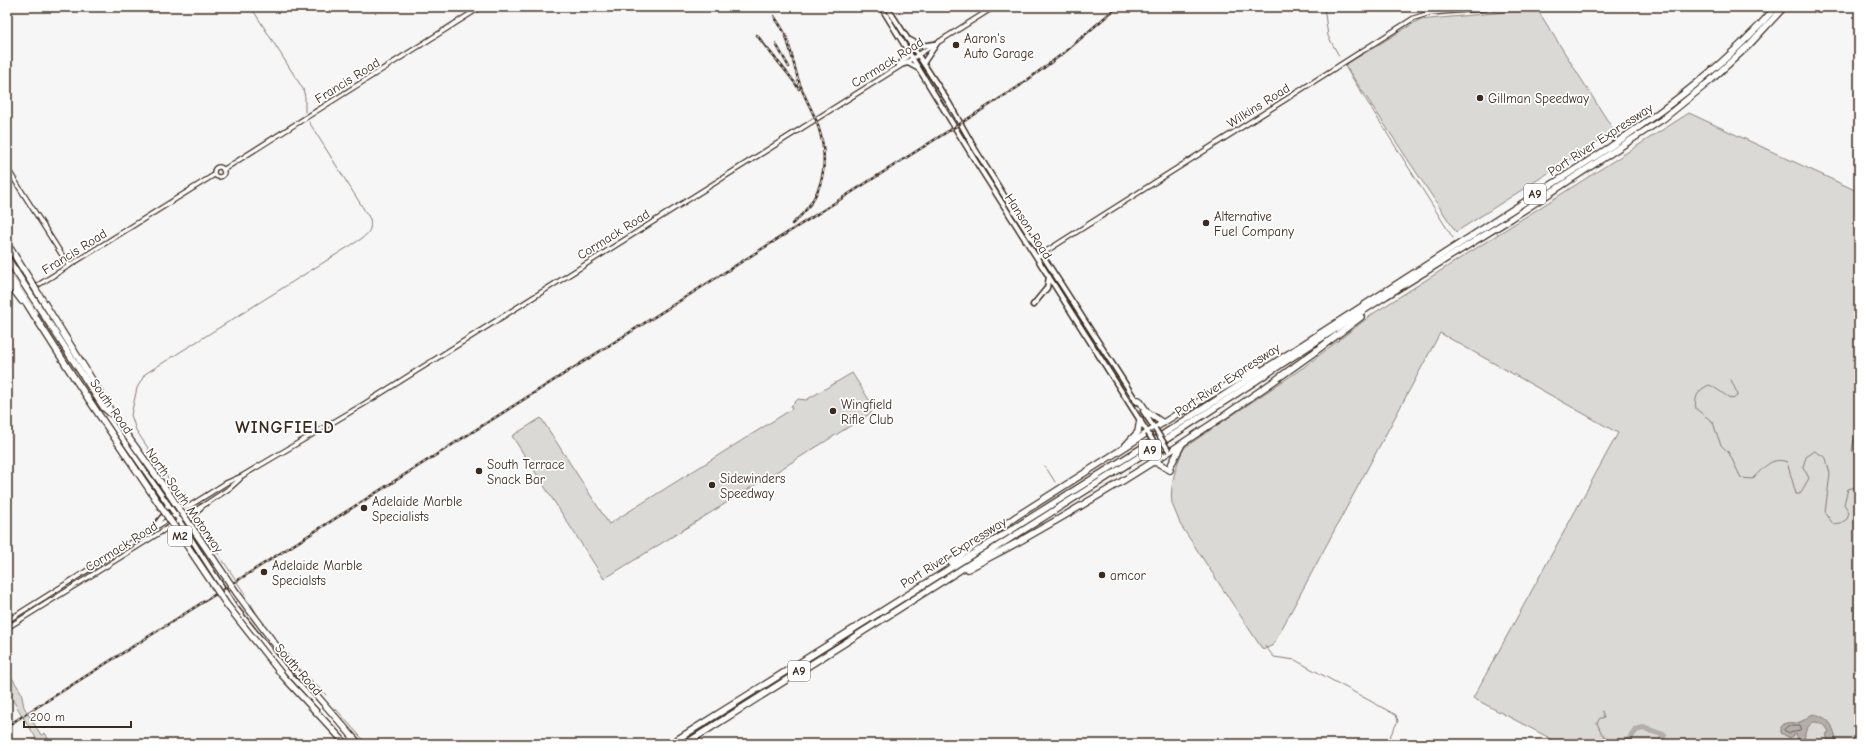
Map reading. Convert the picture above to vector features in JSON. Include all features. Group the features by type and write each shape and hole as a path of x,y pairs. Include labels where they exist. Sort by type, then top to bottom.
{"highway":[{"name":"Port River Expressway","path":"670,744 914,589 1148,444 1276,360 1610,147 1662,111 1705,77 1744,41 1776,7"},
{"name":"Port River Expressway","path":"685,744 1160,443 1386,296 1525,210 1663,119 1721,71 1749,45 1784,7"},
{"path":"9,246 106,402 113,416"},
{"name":"North South Motorway","path":"7,258 104,408 113,416 236,592 292,667 359,744"},
{"name":"North South Motorway","path":"7,272 79,386 227,605 284,676 346,744"},
{"path":"7,281 34,315"},
{"path":"914,599 1027,538 1152,462 1275,382 1321,348 1386,296"},
{"path":"914,589 1017,516 1155,428 1197,402 1267,363 1276,360"},
{"path":"1136,400 1139,400 1147,412 1163,423"},
{"path":"1120,451 1138,432 1140,420"},
{"path":"1152,462 1170,468 1183,442"},
{"path":"321,709 352,744"}],"main road":[{"name":"Hanson Road","path":"881,7 1162,455"},
{"name":"Hanson Road","path":"887,7 924,62 975,149 1169,451"},
{"path":"908,39 921,46 936,44"},
{"path":"924,62 936,44"},
{"path":"899,65 908,55 906,47"},
{"path":"899,65 908,63 920,69"},
{"path":"966,144 975,149"},
{"name":"South Road","path":"7,263 71,365 176,515 235,607 282,666 321,709"},
{"path":"1032,305 1047,288 1049,277"},
{"path":"152,530 164,515 168,504"},
{"path":"186,531 190,519 201,507"}],"street":[{"name":"Francis Road","path":"223,170 481,7"},
{"name":"Cormack Road","path":"7,621 226,483 242,476 364,404 899,65 936,44 994,7"},
{"name":"Wilkins Road","path":"1037,256 1414,18 1430,13 1502,7"},
{"path":"7,168 69,266"},
{"path":"216,168 221,168 223,170 223,175 220,177 214,175 216,168"},
{"name":"Francis Road","path":"26,293 214,175"},
{"name":"Cormack Road","path":"7,628 201,507 230,488 242,476"},
{"path":"128,545 132,551"}],"shaded area":[{"name":"Gillman Speedway","path":"1537,9 1614,131 1456,232 1345,65 1419,20"},
{"path":"1689,113 1859,192 1859,744 1561,744 1473,698 1618,433 1440,333 1273,645 1263,650 1180,524 1171,497 1174,474 1185,447 1304,367 1374,313"},
{"name":"Sidewinders Speedway","path":"852,373 873,406 871,413 604,579 512,436 541,418 609,524 792,409 791,406 798,399 806,400"},
{"path":"7,670 21,692 24,707 41,735 45,733 51,744 27,744 36,738 7,691"}],"water":[{"path":"1814,714 1829,721 1837,744 1829,744 1826,734 1829,732 1826,727 1823,724 1813,722 1808,727 1805,734 1805,744 1800,744 1796,734 1790,738 1781,733 1781,727 1783,725 1800,722"}],"waterway":[{"path":"251,7 303,89 305,97 305,112"},
{"path":"1324,7 1328,36 1339,56"},
{"path":"1346,68 1453,238"},
{"path":"183,501 136,430 131,415 137,388 145,374 361,239 368,233 371,226 370,219 309,122"},
{"path":"1731,380 1738,395 1733,399 1709,385 1702,389 1696,397 1696,409 1713,422 1721,445 1729,453 1741,478 1752,479 1772,462 1787,462 1796,494 1800,494 1809,478 1803,467 1806,457 1815,451 1826,458 1830,474 1825,512 1833,524 1841,523 1847,519 1849,512 1844,504 1848,489 1859,486"},
{"path":"1859,437 1854,440 1852,450 1859,463"},
{"path":"1045,466 1055,482"},
{"path":"197,522 236,580"},
{"path":"237,582 245,594"},
{"path":"251,604 258,616 290,659 326,695"},
{"path":"1265,646 1274,657 1295,660 1396,715 1398,721 1386,744"},
{"path":"334,707 367,744"},
{"path":"1602,711 1604,718 1600,718 1597,723 1601,732 1611,744"},
{"path":"1617,744 1619,742 1628,741 1636,730 1643,728 1664,735 1660,744"},
{"path":"1723,744 1728,742 1736,744"}],"railway":[{"path":"7,726 1018,87 1065,52 1117,7"},
{"path":"774,16 787,40 804,95 816,120 821,135 823,149 824,163 818,189 812,201 792,224"},
{"path":"757,35 799,89"},
{"path":"776,44 789,67"}],"place":[{"name":"Aaron's Auto Garage","path":"956,45"},
{"name":"Gillman Speedway","path":"1480,98"},
{"name":"Alternative Fuel Company","path":"1206,223"},
{"name":"Wingfield Rifle Club","path":"833,411"},
{"name":"South Terrace Snack Bar","path":"479,471"},
{"name":"Sidewinders Speedway","path":"712,485"},
{"name":"Adelaide Marble Specialists","path":"364,508"},
{"name":"Adelaide Marble Specialsts","path":"264,572"},
{"name":"amcor","path":"1102,575"}],"district":[{"name":"WINGFIELD","path":"285,427"}]}
